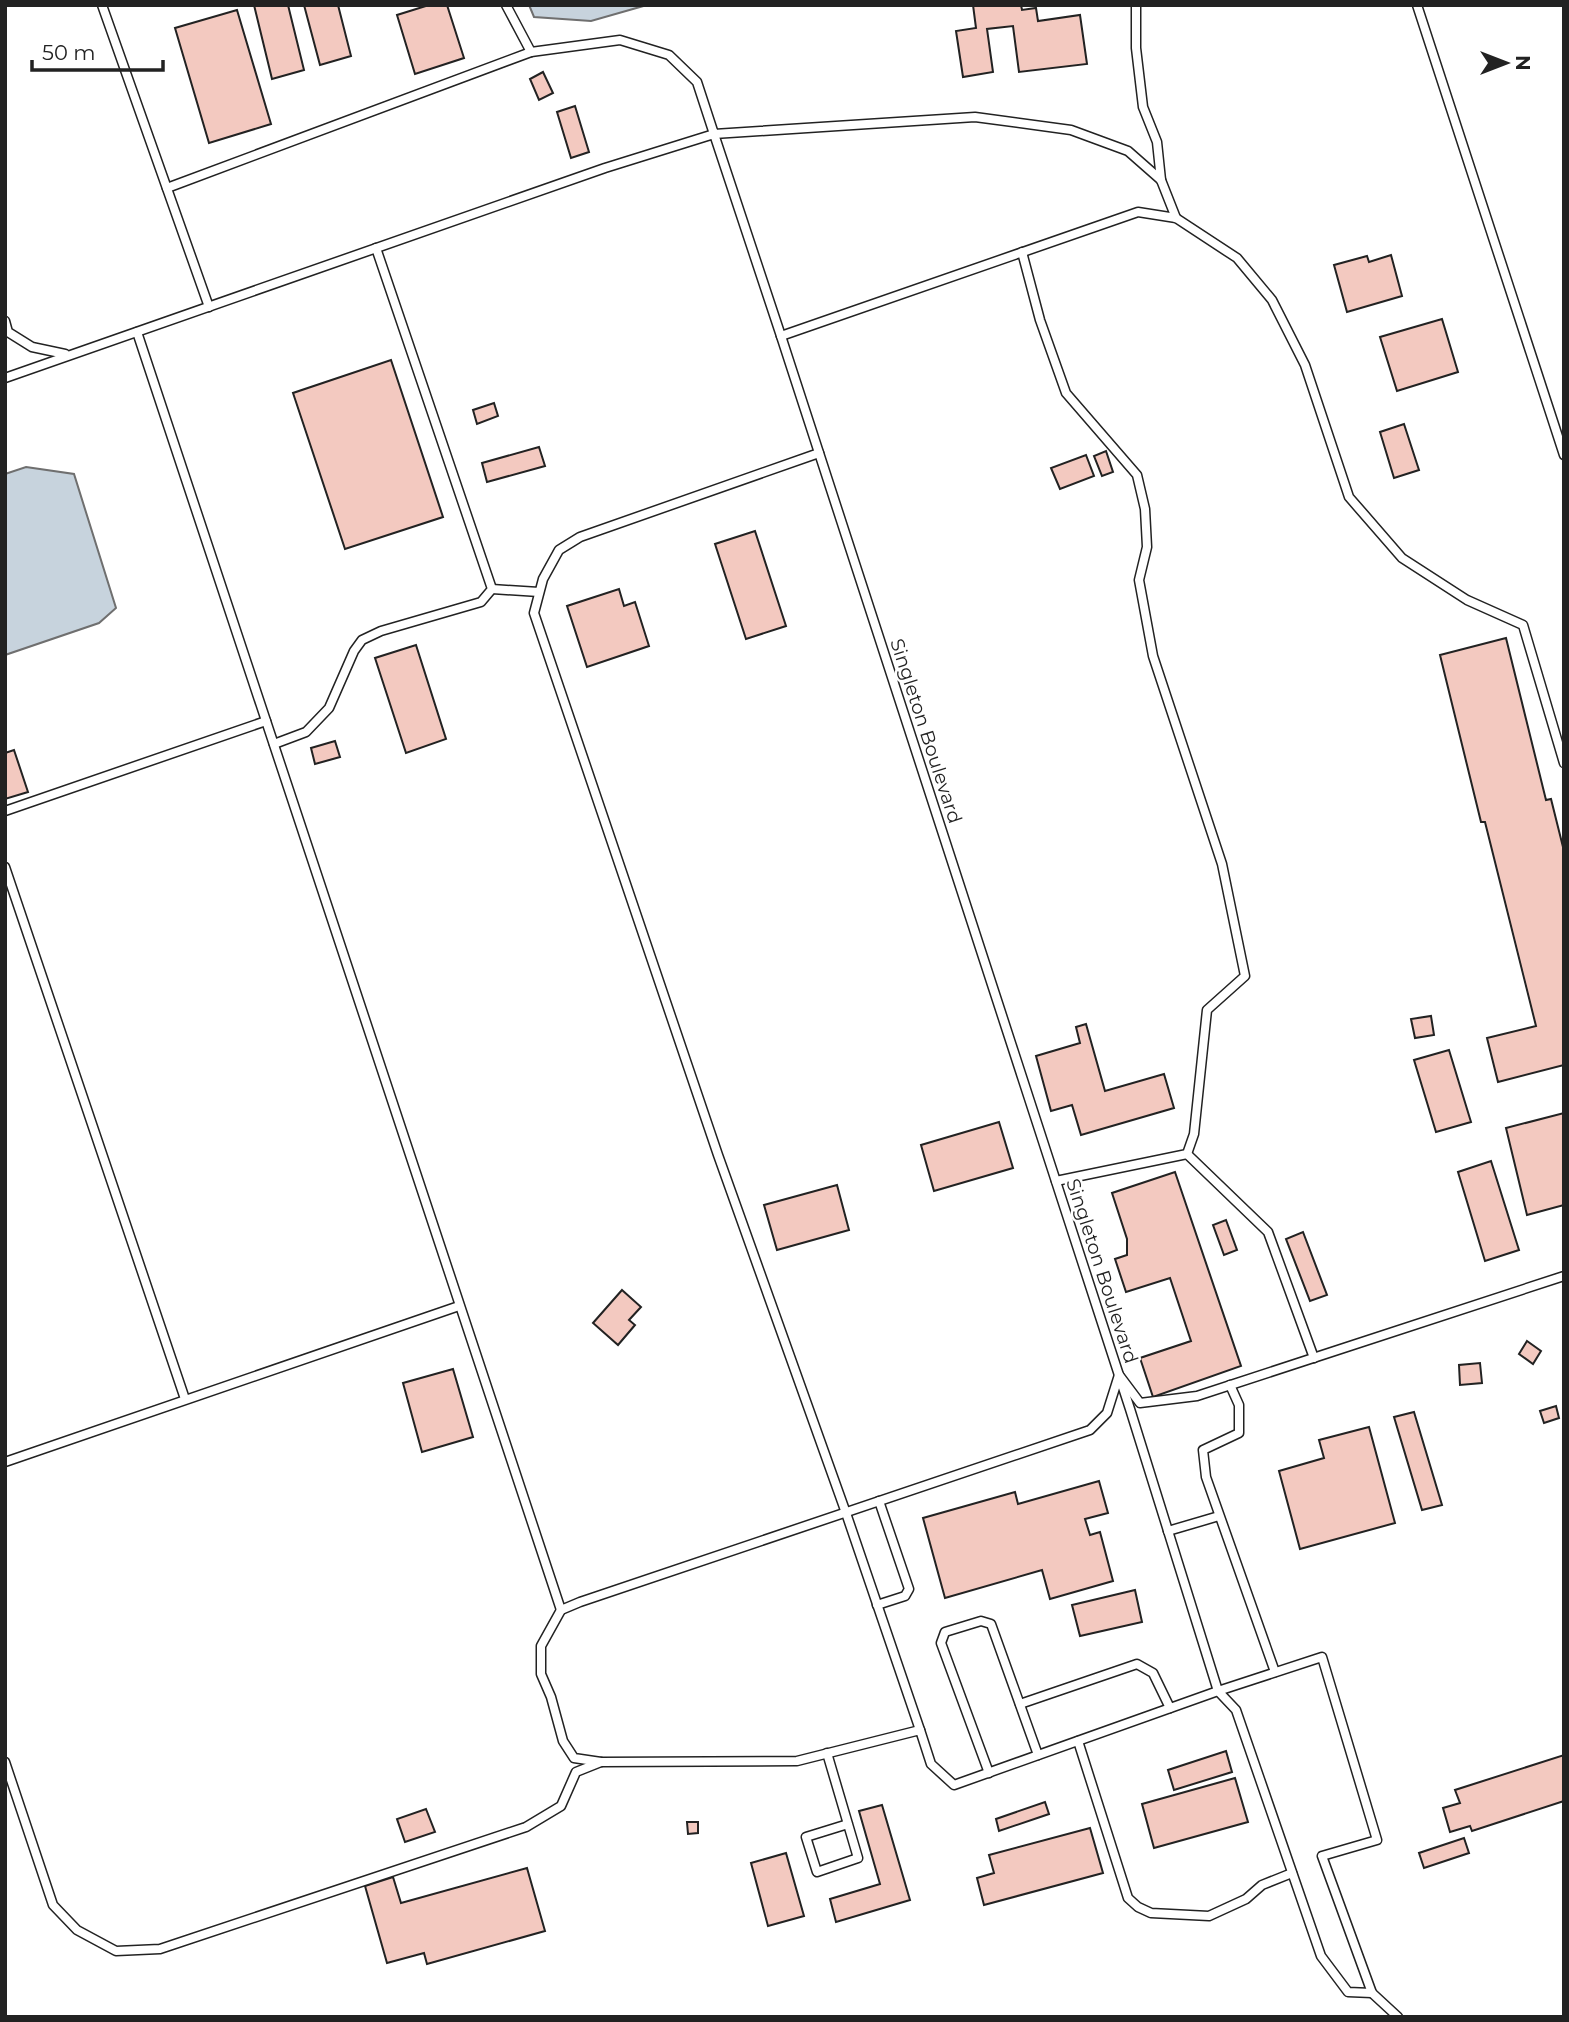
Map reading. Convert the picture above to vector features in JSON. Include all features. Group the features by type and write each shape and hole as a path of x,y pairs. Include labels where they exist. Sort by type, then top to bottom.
{"lane":[{"path":"102,5 209,307"},
{"path":"506,5 531,52"},
{"path":"1136,5 1136,48 1143,107 1157,142 1161,180 1176,218"},
{"path":"1417,5 1564,455"},
{"name":"Singleton Boulevard","path":"167,188 531,52 620,40 669,55 697,82 1119,1375 1218,1690 1236,1710 1321,1956 1348,1992 1372,1993"},
{"path":"5,378 606,168 714,134 975,117 1072,130 1128,151 1161,180"},
{"path":"781,336 1138,212 1176,218 1237,258 1272,300 1306,365 1349,498 1402,558 1466,600 1523,625 1564,763"},
{"path":"376,248 492,589"},
{"path":"1022,252 1041,320 1066,393 1137,475 1145,509 1147,547 1139,580 1153,656 1222,864 1245,976 1207,1010 1194,1134 1187,1154"},
{"path":"5,321 8,332 32,348 71,355"},
{"path":"137,332 561,1611"},
{"path":"819,453 580,537 559,550 543,579 534,613 718,1155 846,1513 931,1764 954,1785 1218,1690 1322,1657 1377,1840 1322,1856 1372,1993 1398,2017"},
{"path":"492,589 539,592"},
{"path":"274,744 306,732 329,708 354,651 362,640 381,631 481,602 492,589"},
{"path":"5,811 266,721"},
{"path":"5,867 185,1399"},
{"path":"1056,1181 1187,1154"},
{"path":"1187,1154 1268,1233 1314,1358"},
{"path":"1119,1375 1140,1403 1197,1396 1564,1276"},
{"path":"5,1462 459,1306"},
{"path":"920,1730 797,1761 601,1762 574,1758 564,1741 541,1674 541,1646 561,1611 580,1602 1090,1430 1107,1413 1119,1375"},
{"path":"1230,1385 1239,1405 1239,1433 1203,1450 1206,1477 1275,1672"},
{"path":"877,1605 905,1596 909,1589 878,1501"},
{"path":"1168,1531 1219,1516"},
{"path":"989,1773 941,1643 945,1632 981,1621 991,1625 1038,1755"},
{"path":"1020,1704 1138,1664 1153,1673 1170,1708"},
{"path":"1077,1741 1128,1898 1138,1907 1167,1916 1209,1916 1246,1899 1262,1885 1292,1873"},
{"path":"827,1753 848,1824 858,1858 817,1872 806,1837 848,1824"},
{"path":"5,1762 53,1905 77,1930 116,1951 160,1949 526,1827 561,1806 576,1772 601,1762"}],"shaded area":[{"path":"529,5 647,5 591,21 534,17"},
{"path":"26,467 74,474 116,608 99,623 5,655 5,474"}],"building":[{"path":"254,5 288,5 304,70 272,79"},
{"path":"304,5 338,5 351,56 320,65"},
{"path":"429,5 447,5 464,58 415,74 397,15"},
{"path":"973,5 1021,5 1022,10 1036,8 1038,21 1080,15 1087,64 1019,72 1013,26 987,29 993,72 963,77 956,31 976,28"},
{"path":"237,10 271,124 209,143 175,28"},
{"path":"543,72 553,93 539,100 530,79"},
{"path":"575,106 589,152 571,158 557,112"},
{"path":"1391,255 1402,296 1347,312 1334,265 1367,256 1369,262"},
{"path":"1442,319 1458,372 1397,391 1380,337"},
{"path":"391,360 443,517 345,549 293,393"},
{"path":"494,403 498,416 477,424 473,410"},
{"path":"1404,424 1419,470 1394,478 1380,432"},
{"path":"539,447 545,466 487,482 482,463"},
{"path":"1106,451 1113,472 1102,476 1094,456"},
{"path":"1086,455 1094,476 1060,489 1051,468"},
{"path":"755,531 786,626 746,639 715,544"},
{"path":"619,589 624,606 635,602 649,646 587,667 567,606"},
{"path":"1506,638 1546,800 1551,799 1564,851 1564,1065 1498,1082 1487,1038 1536,1026 1485,822 1481,822 1440,655"},
{"path":"416,645 446,739 406,753 375,658"},
{"path":"335,741 340,757 315,764 311,748"},
{"path":"14,750 28,792 5,799 5,753"},
{"path":"1431,1016 1434,1035 1415,1038 1411,1019"},
{"path":"1086,1024 1105,1091 1164,1074 1174,1108 1081,1135 1072,1105 1051,1111 1036,1056 1080,1043 1076,1027"},
{"path":"1449,1050 1471,1122 1436,1132 1414,1060"},
{"path":"1564,1113 1564,1205 1527,1215 1506,1128"},
{"path":"999,1122 1013,1168 934,1191 921,1145"},
{"path":"1491,1161 1519,1250 1485,1261 1458,1172"},
{"path":"1175,1172 1241,1366 1153,1397 1140,1358 1191,1341 1170,1278 1126,1292 1115,1259 1127,1255 1127,1239 1112,1193"},
{"path":"837,1185 849,1230 777,1250 764,1205"},
{"path":"1226,1220 1237,1250 1224,1255 1213,1225"},
{"path":"1303,1232 1327,1295 1310,1301 1286,1239"},
{"path":"622,1290 641,1307 629,1320 635,1325 618,1345 593,1323"},
{"path":"1527,1341 1541,1351 1533,1364 1519,1354"},
{"path":"1480,1363 1482,1383 1460,1385 1459,1365"},
{"path":"453,1369 473,1437 422,1452 403,1383"},
{"path":"1556,1406 1559,1418 1544,1423 1540,1411"},
{"path":"1414,1412 1442,1505 1422,1510 1394,1417"},
{"path":"1369,1427 1395,1523 1300,1549 1279,1471 1324,1458 1319,1440"},
{"path":"1099,1481 1108,1513 1085,1519 1090,1535 1100,1532 1113,1581 1050,1599 1042,1570 945,1598 923,1518 1015,1492 1018,1504"},
{"path":"1135,1590 1142,1622 1080,1636 1072,1605"},
{"path":"1226,1751 1232,1772 1174,1790 1168,1770"},
{"path":"1564,1755 1564,1801 1472,1831 1470,1826 1450,1832 1443,1808 1460,1803 1455,1790"},
{"path":"1235,1778 1248,1822 1154,1848 1142,1804"},
{"path":"1045,1802 1049,1814 999,1831 996,1819"},
{"path":"882,1805 910,1900 836,1922 830,1899 880,1884 859,1811"},
{"path":"426,1809 435,1832 405,1842 397,1819"},
{"path":"687,1822 698,1822 698,1833 688,1834"},
{"path":"1090,1828 1103,1873 984,1905 977,1878 994,1873 989,1855"},
{"path":"1464,1838 1469,1853 1424,1868 1419,1853"},
{"path":"786,1853 804,1916 768,1926 751,1863"},
{"path":"527,1868 545,1931 427,1964 424,1953 387,1963 365,1886 393,1877 401,1903"}]}
